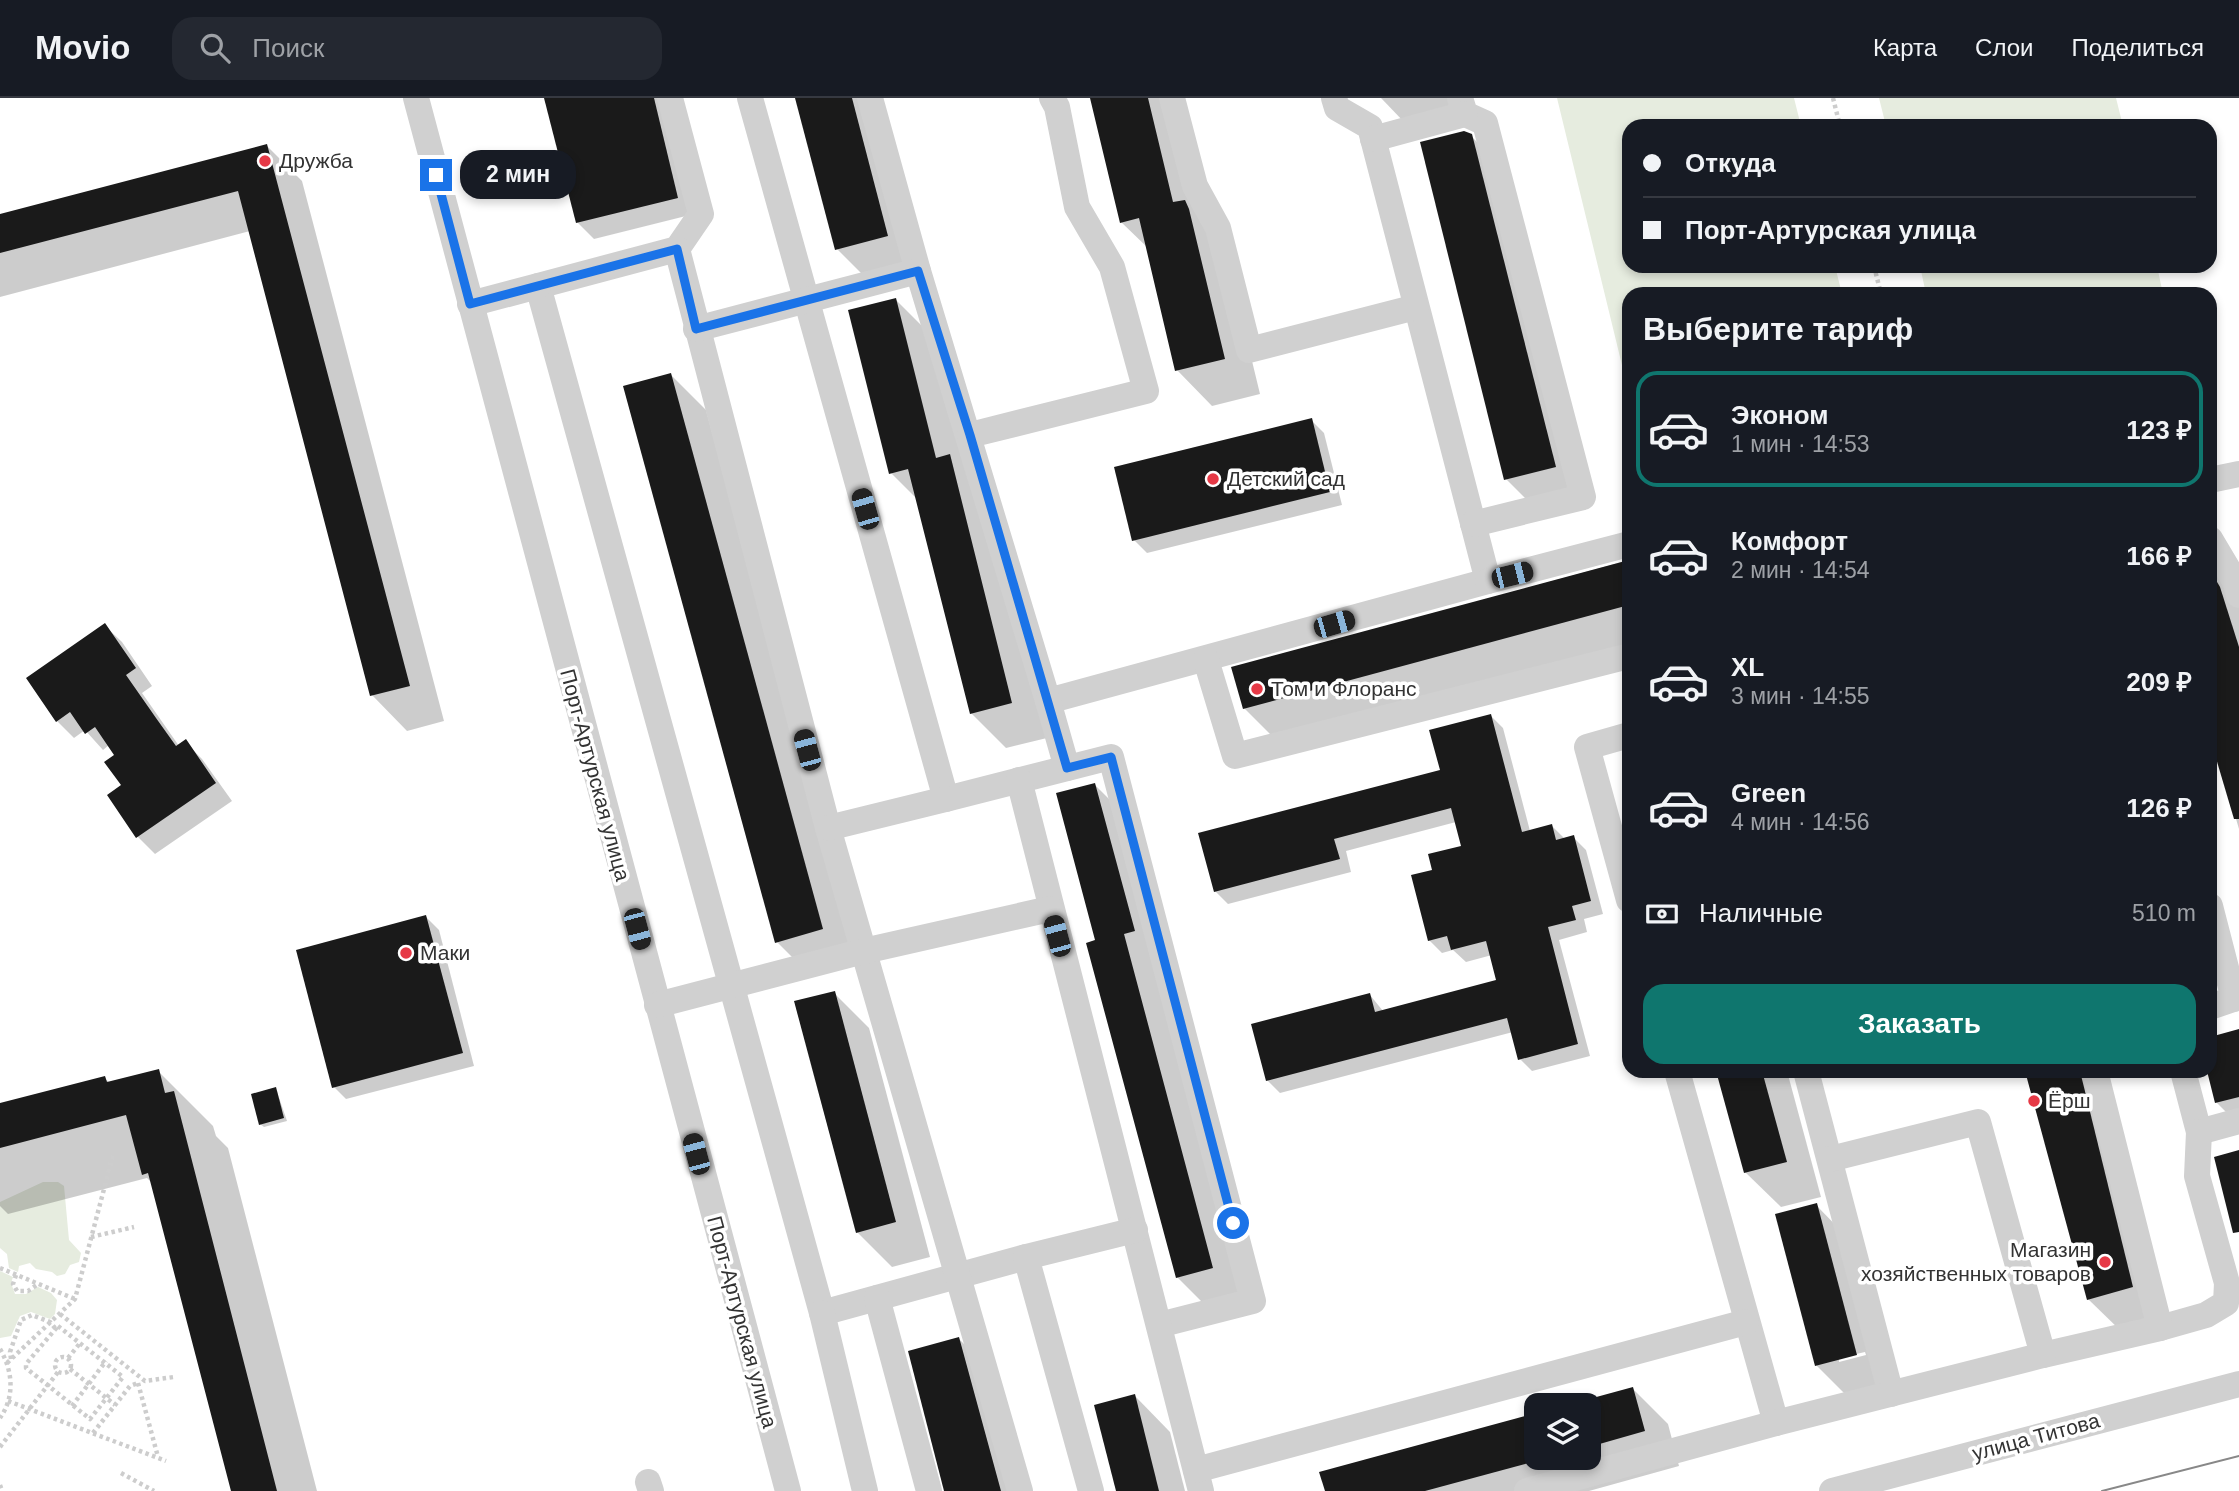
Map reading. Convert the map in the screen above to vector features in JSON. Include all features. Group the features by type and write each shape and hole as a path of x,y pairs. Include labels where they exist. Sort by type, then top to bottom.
{"street":[{"name":"Порт-Артурская улица","path":"416,98 788,1491"},
{"path":"470,304 677,249 701,214 670,98"},
{"path":"750,98 946,799"},
{"path":"870,98 918,271 970,435 1067,768"},
{"path":"970,435 1146,391 1112,267 1077,207 1058,107 1052,98"},
{"path":"1172,98 1195,186 1218,228 1249,350 1416,307"},
{"path":"1334,98 1337,107 1370,127 1488,581"},
{"path":"1373,139 1463,106 1485,123 1583,497 1474,524"},
{"path":"677,249 828,828 1020,1491"},
{"path":"696,329 806,298 918,271"},
{"path":"538,286 822,1313 865,1491"},
{"path":"2217,479 2239,474"},
{"path":"1048,701 1622,546"},
{"path":"2217,551 2235,581 2239,595"},
{"path":"1206,660 1235,756 1622,658"},
{"path":"1622,738 1587,747 1622,874"},
{"path":"828,828 1111,757 1253,1301 1158,1325"},
{"path":"1018,780 1198,1481 1746,1322"},
{"path":"657,1004 863,951 1050,909"},
{"path":"2217,943 2228,1001"},
{"path":"1679,1078 1776,1423"},
{"path":"1808,1078 1891,1394"},
{"path":"2097,1078 2160,1328"},
{"path":"1527,1491 1776,1423 2160,1328 2206,1315 2226,1303 2231,1267 2197,1176 2199,1132 2185,1078"},
{"path":"2199,1132 2239,1121"},
{"path":"1830,1159 1978,1122 2043,1355"},
{"path":"822,1313 1135,1230"},
{"path":"1026,1257 1091,1491"},
{"path":"877,1298 929,1491"},
{"name":"улица Титова","path":"1832,1491 2239,1384"}],"path":[{"path":"1833,98 1838,119"},
{"path":"9,1361 75,1299 113,1155"},
{"path":"91,1237 134,1227"},
{"path":"0,1268 75,1299"},
{"path":"16,1275 13,1284 17,1291 28,1291 38,1284"},
{"path":"60,1314 145,1381"},
{"path":"0,1418 11,1385 10,1352 21,1320 32,1315 50,1322 55,1328"},
{"path":"63,1327 123,1377 90,1419 27,1372 26,1364 55,1328 63,1327"},
{"path":"68,1358 81,1342"},
{"path":"1,1353 9,1361"},
{"path":"58,1372 55,1362 58,1357 68,1358"},
{"path":"68,1358 71,1362 70,1369"},
{"path":"72,1406 106,1361"},
{"path":"58,1372 63,1373 70,1369"},
{"path":"70,1369 115,1405"},
{"path":"0,1447 58,1372"},
{"path":"93,1433 130,1386 174,1377"},
{"path":"138,1383 159,1458"},
{"path":"0,1403 29,1409 166,1461"},
{"path":"121,1473 154,1491"},
{"path":"0,1485 2,1491"}],"shaded area":[{"path":"1557,98 1794,98 1799,119 1622,119 1622,273 1837,273 1840,287 1622,287 1622,365"},
{"path":"1879,98 2116,98 2121,119 1884,119"},
{"path":"1922,273 2158,273 2162,287 1924,287"},
{"path":"43,1182 58,1182 64,1186 69,1240 81,1253 79,1262 70,1265 65,1274 57,1276 52,1272 36,1269 30,1263 19,1266 18,1272 9,1268 7,1254 0,1248 0,1202"},
{"path":"0,1271 13,1277 11,1283 15,1294 26,1294 38,1287 51,1293 57,1300 55,1314 50,1319 31,1312 20,1316 11,1336 0,1338"}],"building":[{"path":"544,98 654,98 678,198 576,223"},
{"path":"795,98 852,98 888,236 835,250"},
{"path":"1090,98 1148,98 1173,202 1185,200 1189,209 1225,359 1175,371 1139,218 1120,223"},
{"path":"1464,131 1472,134 1556,467 1504,480 1420,142"},
{"path":"267,144 410,686 370,696 238,191 0,253 0,214"},
{"path":"896,298 936,458 950,454 1012,703 970,714 908,469 889,474 848,310"},
{"path":"671,373 823,929 775,943 623,386"},
{"path":"1312,418 1330,492 1132,541 1114,467"},
{"path":"1622,562 1622,607 1243,709 1231,667"},
{"path":"2217,582 2239,647 2239,819 2234,819 2217,762"},
{"path":"105,623 136,668 126,675 176,746 186,739 216,783 136,838 107,795 121,785 104,762 114,755 95,727 85,734 70,712 56,722 26,678"},
{"path":"1491,714 1522,832 1552,824 1556,840 1574,835 1591,901 1572,906 1576,920 1548,927 1578,1044 1518,1060 1507,1018 1266,1081 1251,1024 1370,993 1375,1012 1496,980 1486,941 1451,950 1447,936 1428,941 1411,875 1432,870 1428,854 1461,846 1451,808 1334,839 1340,859 1214,892 1198,833 1440,770 1429,730"},
{"path":"1095,783 1135,931 1124,934 1213,1268 1176,1278 1086,943 1095,940 1056,793"},
{"path":"426,915 463,1053 332,1088 296,950"},
{"path":"835,991 896,1222 856,1233 794,1001"},
{"path":"2239,1029 2239,1097 2215,1103 2209,1078 2217,1078 2217,1035"},
{"path":"159,1069 165,1093 174,1091 277,1491 231,1491 148,1173 142,1175 126,1115 0,1148 0,1103 105,1076 107,1082"},
{"path":"1718,1078 1764,1078 1787,1162 1744,1173"},
{"path":"2027,1078 2082,1078 2133,1287 2087,1300"},
{"path":"276,1087 284,1118 259,1125 251,1094"},
{"path":"2239,1150 2239,1232 2233,1233 2214,1157"},
{"path":"1817,1203 1857,1355 1815,1366 1775,1214"},
{"path":"959,1337 1001,1491 944,1491 908,1351"},
{"path":"1633,1387 1645,1431 1601,1444 1601,1396"},
{"path":"1135,1394 1159,1491 1116,1491 1094,1405"},
{"path":"1524,1416 1524,1464 1425,1491 1325,1491 1319,1472"}],"tram line":[{"path":"2102,1491 2239,1456"}],"place":[{"name":"Дружба","path":"265,161"},
{"name":"Детский сад","path":"1213,479"},
{"name":"Том и Флоранс","path":"1257,689"},
{"name":"Маки","path":"406,953"},
{"name":"Ёрш","path":"2034,1101"},
{"name":"Магазин хозяйственных товаров","path":"2105,1262"}],"route":[{"path":"436,175 470,304 677,249 696,329 806,298 918,271 970,435 1067,768 1111,757 1233,1223"}]}
